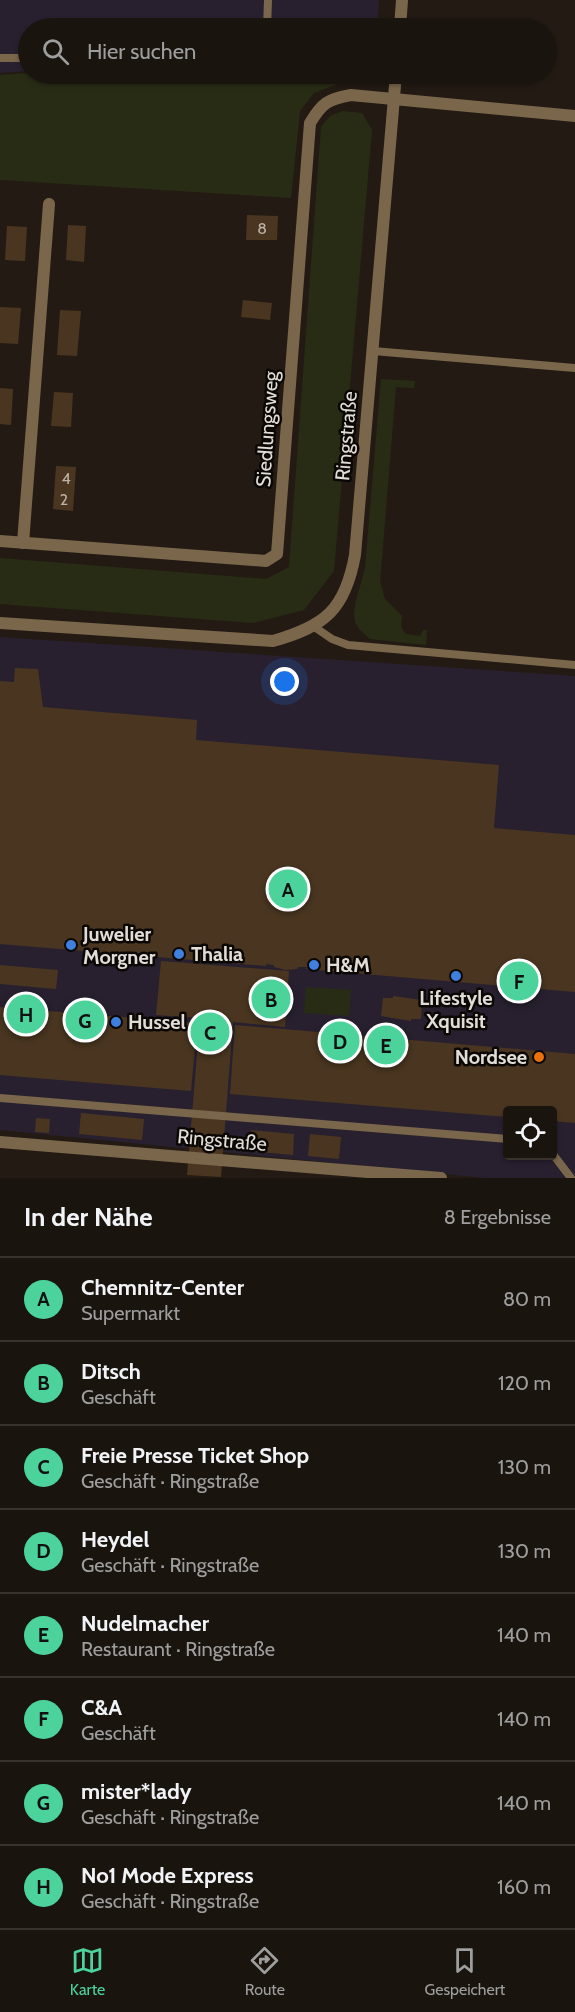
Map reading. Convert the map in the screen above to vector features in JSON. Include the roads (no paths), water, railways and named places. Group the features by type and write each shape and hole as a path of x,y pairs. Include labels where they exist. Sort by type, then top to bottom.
{"street":[{"path":"401,18 402,0"},
{"name":"Ringstraße","path":"0,623 273,641 313,626 334,609 342,598 356,555 395,84"},
{"name":"Siedlungsweg","path":"0,542 266,561 277,554 310,123 319,107 333,98 351,95 393,100"},
{"path":"393,100 575,117"},
{"path":"23,543 49,204"},
{"name":"Ringstraße","path":"0,1142 441,1178"}],"lane":[{"path":"267,18 268,0"},
{"path":"0,58 18,58"},
{"path":"373,351 575,368"},
{"path":"313,626 332,639 348,645 575,665"},
{"path":"0,1098 503,1139"},
{"path":"557,1160 571,1178"}],"place":[{"name":"Chemnitz-Center","path":"288,889"},
{"name":"Juwelier Morgner","path":"71,945"},
{"name":"Thalia","path":"179,954"},
{"name":"H&M","path":"314,965"},
{"name":"Lifestyle Xquisit","path":"456,976"},
{"name":"C&A","path":"519,981"},
{"name":"Ditsch","path":"271,999"},
{"name":"No1 Mode Express","path":"26,1014"},
{"name":"mister*lady","path":"85,1020"},
{"name":"Hussel","path":"116,1022"},
{"name":"Freie Presse Ticket Shop","path":"210,1032"},
{"name":"Heydel","path":"340,1041"},
{"name":"Nudelmacher","path":"386,1045"},
{"name":"Nordsee","path":"539,1057"}]}
